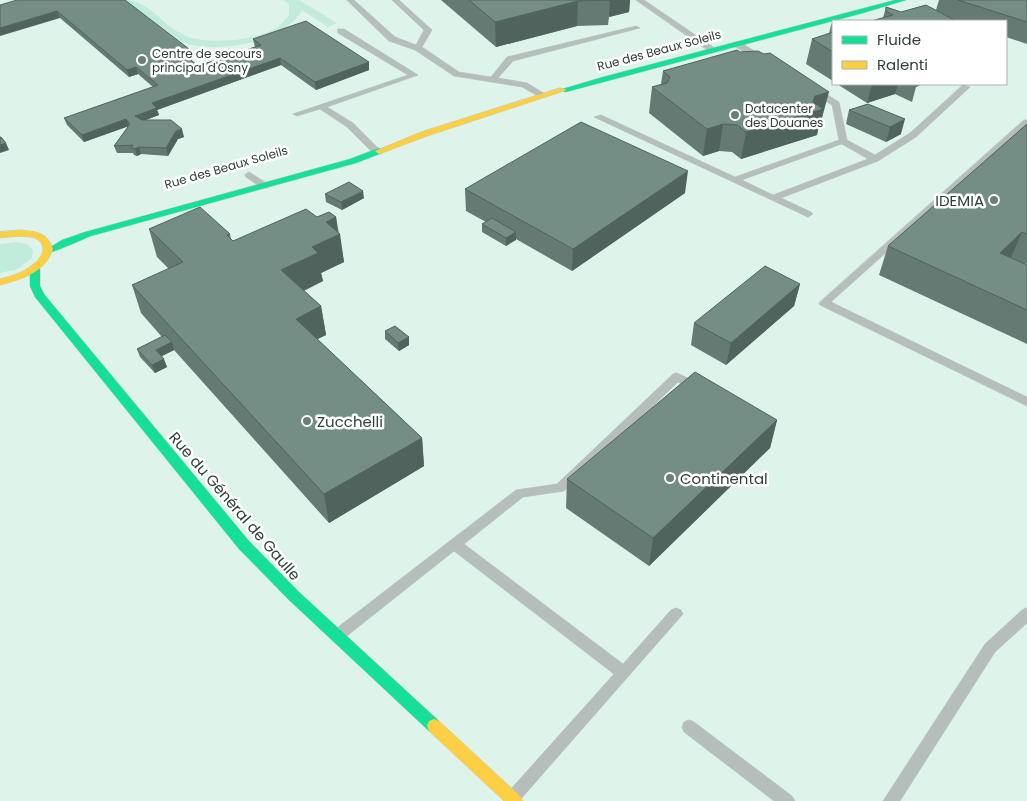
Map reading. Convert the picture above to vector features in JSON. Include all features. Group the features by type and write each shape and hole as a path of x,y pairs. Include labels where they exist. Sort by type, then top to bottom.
{"main road":[{"name":"Rue des Beaux Soleils","path":"833,20 903,0"},
{"name":"Rue des Beaux Soleils","path":"49,251 65,242 88,234 265,186 373,148 424,134 542,96 712,49 794,31 832,20"},
{"name":"Rue des Beaux Soleils","path":"353,149 373,148"},
{"name":"Rue des Beaux Soleils","path":"244,176 266,170"},
{"path":"38,236 119,213"},
{"path":"3,233 25,232 38,236 47,242 49,251 45,260 35,269 4,281"},
{"path":"35,269 35,286 39,295"},
{"path":"4,281 39,295"},
{"name":"Rue du Général de Gaulle","path":"39,295 244,545 337,636 514,800"}],"lane":[{"path":"350,0 392,39 418,48 457,74 530,87 542,96"},
{"path":"395,0 428,30 418,48"},
{"path":"639,0 712,49"},
{"path":"493,80 510,60 636,28"},
{"path":"297,114 414,75 341,31"},
{"path":"737,44 771,64"},
{"path":"804,84 836,104 843,141 875,160"},
{"path":"773,198 875,160 913,134 966,87"},
{"path":"321,106 350,125 373,148"},
{"path":"598,117 808,214"},
{"path":"1027,122 824,303 1027,402"},
{"path":"734,180 843,141"},
{"path":"244,176 265,186"},
{"path":"337,636 520,493 560,488 677,377 703,392"},
{"path":"454,544 624,673"},
{"path":"514,800 676,614"},
{"path":"891,801 990,648 1027,614"},
{"path":"688,727 787,801"}],"green space":[{"path":"125,0 141,4 184,35 205,40 243,39 275,29 289,15 289,4 283,0 299,0 337,23 328,27 302,10 292,22 278,32 262,39 223,47 204,47 187,44 173,38"},
{"path":"16,242 27,244 33,250 32,258 18,269 0,273 0,244"}],"building":[{"path":"17,0 125,0 189,49 181,52 198,66 261,45 253,39 306,21 369,62 315,82 280,58 152,103 157,108 135,116 142,120 171,120 182,129 176,131 166,148 139,147 135,149 131,147 133,145 114,146 130,124 126,119 82,135 64,118 158,85 136,67 127,70 57,11 0,28 0,5"},
{"path":"469,0 610,0 578,1 495,22"},
{"path":"958,0 1027,0 1027,22"},
{"path":"926,5 954,20 875,20 893,15 886,11 886,7 901,12"},
{"path":"832,32 832,51 812,39"},
{"path":"737,50 740,52 758,51 764,54 770,53 829,92 815,96 813,102 823,109 746,132 737,125 723,124 707,129 652,87 667,83 670,77 663,71"},
{"path":"868,104 905,119 890,127 849,110"},
{"path":"581,122 688,171 573,249 465,189"},
{"name":"IDEMIA","path":"1027,124 1027,234 1022,232 1000,253 1027,265 1027,310 888,246"},
{"path":"1,137 6,143 0,145"},
{"path":"349,182 363,191 341,202 325,194"},
{"name":"Zucchelli","path":"200,207 230,234 227,235 233,241 306,209 317,217 329,212 336,217 326,222 340,234 312,247 318,253 281,270 321,306 296,319 422,438 324,494 132,285 183,262 149,229"},
{"path":"492,218 516,232 506,238 482,224"},
{"path":"765,266 800,284 731,343 694,323"},
{"path":"395,326 409,337 398,343 385,331"},
{"path":"165,335 172,342 156,350 164,359 152,365 137,349"},
{"name":"Continental","path":"695,372 777,420 653,538 567,479"}],"traffic: fast":[{"path":"563,90 903,0"},
{"path":"49,251 65,242 88,234 353,161 379,151"},
{"path":"35,269 35,286 39,295 244,545 294,596 434,726"}],"traffic: slow":[{"path":"379,151 424,134 563,90"},
{"path":"0,235 21,233 36,235 45,241 48,249 45,258 36,268 21,276 0,282"},
{"path":"434,726 515,801"}],"place":[{"name":"Centre de secours principal d'Osny","path":"142,60"},
{"name":"Datacenter des Douanes","path":"735,115"},
{"name":"IDEMIA","path":"994,200"},
{"name":"Zucchelli","path":"307,421"},
{"name":"Continental","path":"670,478"}]}
